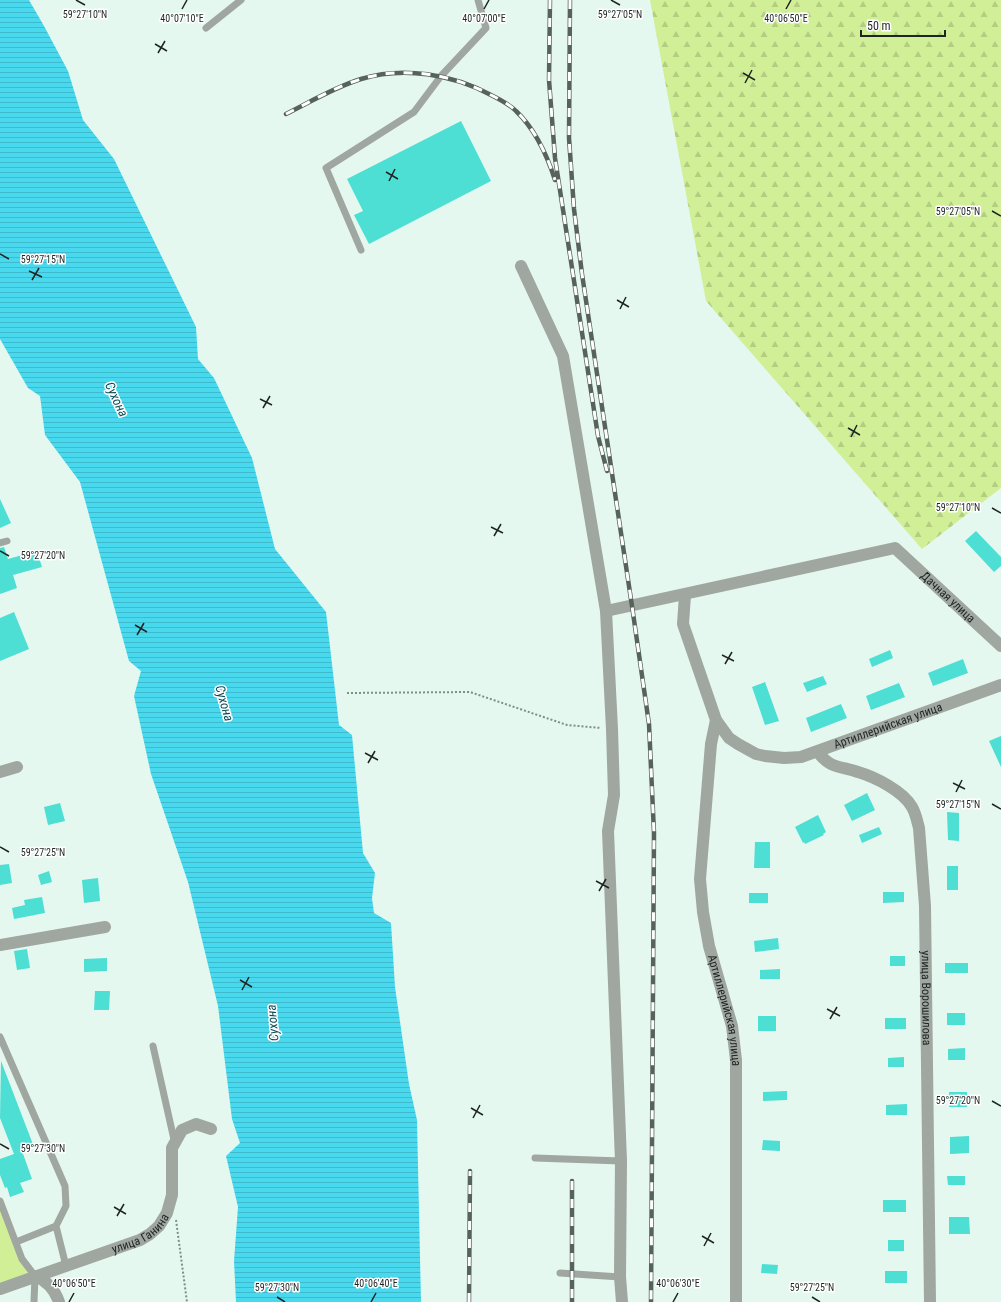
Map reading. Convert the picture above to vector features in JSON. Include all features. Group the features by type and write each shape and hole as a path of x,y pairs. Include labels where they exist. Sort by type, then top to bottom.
{"street":[{"path":"521,266 563,356 606,611 614,795 608,830 621,1161 620,1277 622,1302"},
{"name":"Дачная улица","path":"685,595 895,548 1001,646"},
{"path":"606,611 685,595"},
{"name":"Артиллерийская улица","path":"685,595 683,624 716,720 729,738 756,754 784,758 801,757 1001,685"},
{"name":"Артиллерийская улица","path":"716,720 712,744 700,879 709,946 732,1026 736,1060 736,1302"},
{"name":"улица Ворошилова","path":"818,752 823,760 830,764 870,775 894,789 912,806 916,817 925,906 930,1302"},
{"path":"0,772 17,767"},
{"path":"0,945 105,927"},
{"name":"улица Ганина","path":"0,1289 140,1240 150,1234 159,1226 167,1213 172,1195 172,1148 182,1130 196,1124 211,1129"},
{"path":"35,1276 43,1280 50,1287 57,1296 59,1302"}],"lane":[{"path":"206,28 241,0"},
{"path":"361,250 326,168 414,112 441,76 486,28 478,0"},
{"path":"0,1037 65,1186 66,1206 56,1226 66,1266"},
{"path":"154,1046 175,1144"},
{"path":"535,1158 621,1161"},
{"path":"0,1201 22,1259 35,1276 34,1302"},
{"path":"16,1242 56,1226"},
{"path":"560,1273 620,1277"}],"path":[{"path":"348,693 470,692 567,725 612,728"},
{"path":"176,1218 187,1302"}],"green space":[{"path":"650,0 1001,0 1001,488 922,549 706,301"},
{"path":"0,1201 22,1259 35,1276 0,1289"}],"water":[{"name":"Сухона","path":"0,0 29,0 68,71 83,120 114,159 196,327 198,359 214,378 252,458 275,549 326,612 339,725 352,735 363,853 375,873 372,898 374,913 391,923 395,987 409,1084 417,1120 421,1302 236,1302 234,1261 238,1207 226,1156 240,1143 232,1119 218,1006 188,882 151,774 134,696 141,671 129,661 80,482 45,435 40,396 28,388 0,339"}],"building":[{"path":"461,121 491,181 369,244 354,215 363,211 347,179"},
{"path":"0,499 11,523 0,528"},
{"path":"976,531 1001,557 1001,566 994,572 965,541"},
{"path":"4,547 8,559 37,551 42,567 13,575 17,588 0,594 0,548"},
{"path":"14,612 29,649 0,661 0,618"},
{"path":"890,650 893,658 872,667 869,659"},
{"path":"963,659 968,673 933,686 928,673"},
{"path":"823,676 827,684 807,692 803,683"},
{"path":"765,682 779,721 765,725 752,687"},
{"path":"899,683 905,697 871,710 866,696"},
{"path":"841,704 847,718 811,732 806,718"},
{"path":"1001,736 1001,767 989,741"},
{"path":"867,793 875,810 852,821 844,805"},
{"path":"60,803 65,821 48,825 44,807"},
{"path":"947,812 959,813 959,841 948,840"},
{"path":"818,815 826,832 823,834 824,835 805,844 804,842 803,843 795,827"},
{"path":"879,827 882,834 862,843 859,835"},
{"path":"755,842 770,842 770,868 754,868"},
{"path":"9,864 12,883 0,885 0,865"},
{"path":"947,866 958,866 958,890 947,890"},
{"path":"49,871 52,882 41,885 38,875"},
{"path":"98,878 100,901 84,903 82,880"},
{"path":"883,892 904,892 904,902 883,903"},
{"path":"749,893 768,893 768,903 749,903"},
{"path":"42,897 45,913 14,919 12,908 25,905 24,900"},
{"path":"778,938 779,949 755,952 754,941"},
{"path":"27,949 30,968 17,970 14,951"},
{"path":"890,956 905,956 905,966 890,966"},
{"path":"107,958 107,971 84,972 84,959"},
{"path":"945,963 968,963 968,973 945,973"},
{"path":"780,969 780,979 760,979 760,970"},
{"path":"95,991 110,991 109,1010 94,1010"},
{"path":"947,1013 965,1013 965,1025 947,1025"},
{"path":"758,1016 776,1016 776,1031 758,1031"},
{"path":"885,1018 906,1018 906,1029 885,1029"},
{"path":"965,1048 965,1060 948,1060 948,1049"},
{"path":"904,1057 904,1067 888,1067 888,1058"},
{"path":"1,1061 34,1147 22,1151 32,1179 20,1183 24,1192 10,1197 7,1187 5,1188 0,1175 0,1159 14,1154 0,1118"},
{"path":"787,1091 787,1100 763,1101 763,1092"},
{"path":"949,1092 967,1092 967,1107 949,1107"},
{"path":"907,1104 907,1115 886,1115 886,1105"},
{"path":"969,1136 969,1153 950,1154 950,1137"},
{"path":"763,1140 780,1141 780,1151 762,1150"},
{"path":"947,1176 965,1176 965,1185 948,1185"},
{"path":"883,1200 906,1200 906,1212 883,1212"},
{"path":"949,1217 969,1217 970,1234 949,1234"},
{"path":"888,1240 904,1240 904,1251 888,1251"},
{"path":"762,1264 778,1265 777,1274 761,1273"},
{"path":"885,1271 907,1271 907,1283 885,1283"}],"railway":[{"path":"550,0 549,80 555,158 598,436 607,471"},
{"path":"570,0 569,138 574,209 582,274 649,724 654,833 651,1302"},
{"path":"286,114 342,86 377,75 410,73 444,77 476,88 504,102 516,111 535,134 555,180"},
{"path":"469,1302 470,1171"},
{"path":"572,1181 572,1302"}]}
